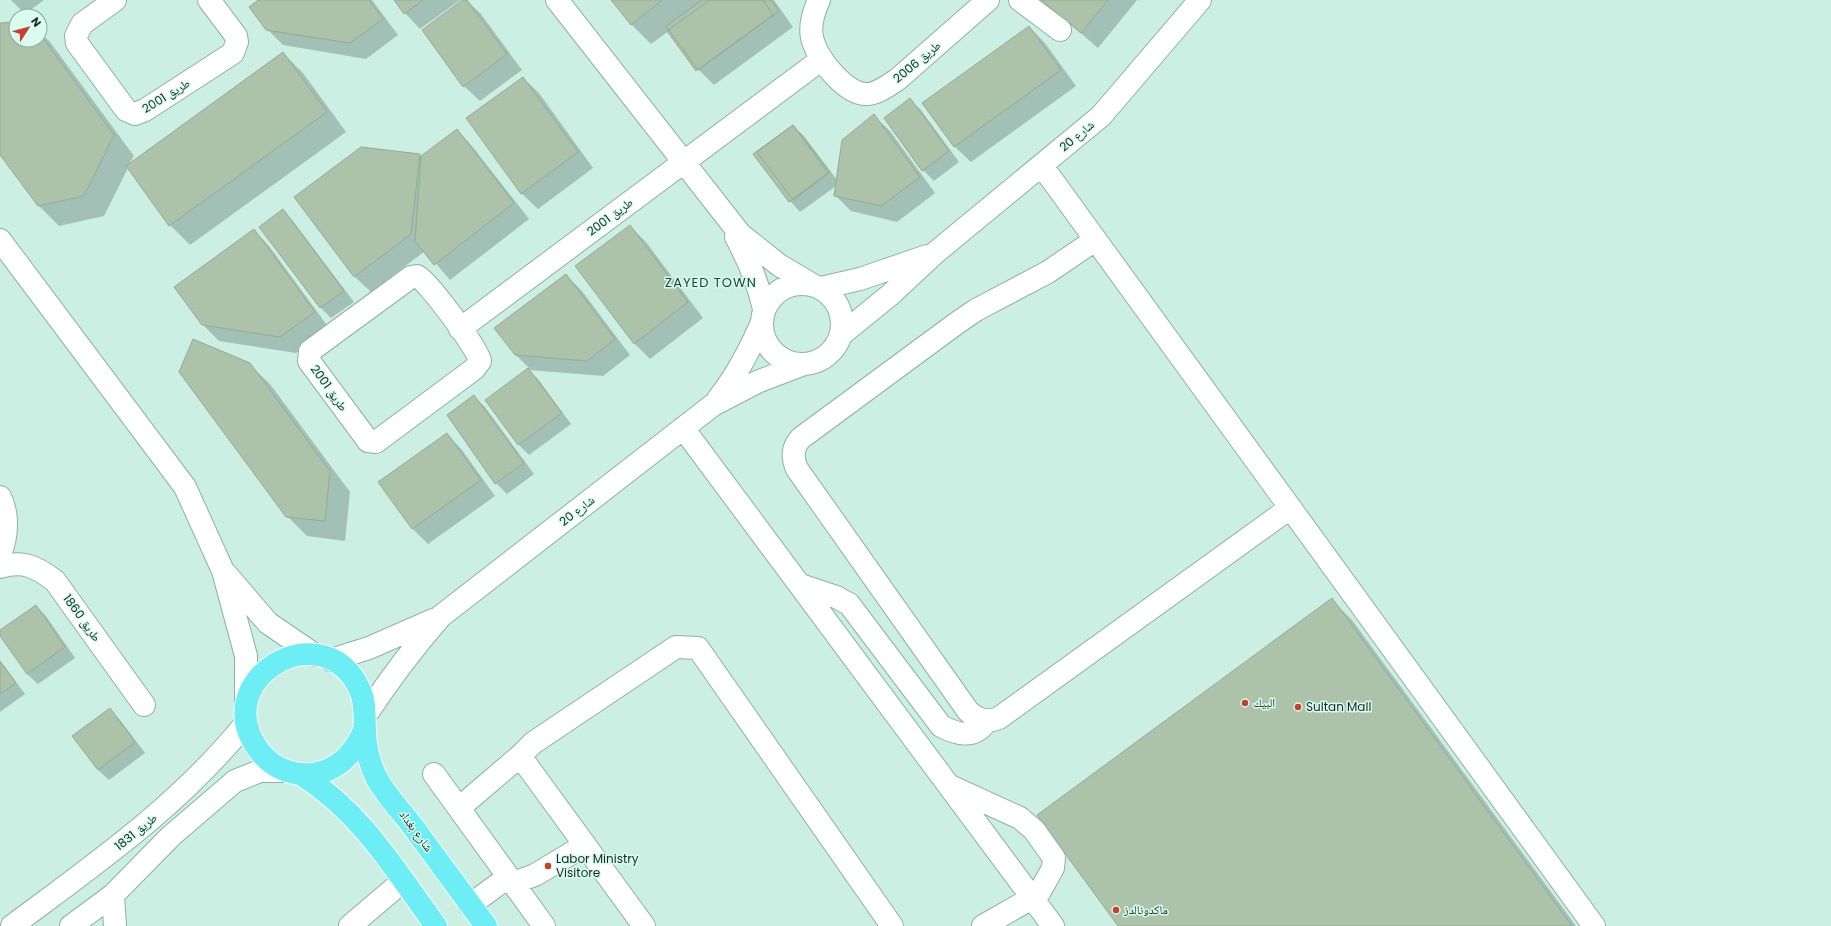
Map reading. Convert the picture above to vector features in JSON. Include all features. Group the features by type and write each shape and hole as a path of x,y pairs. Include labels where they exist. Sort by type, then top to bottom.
{"main road":[{"path":"293,773 322,773 336,766 349,756 358,743 366,722 364,698 357,682 346,669 323,657 296,654 279,660 264,670 252,685 246,713 253,743 266,760 293,773 337,800 374,840 436,926"},
{"name":"شارع بغداد","path":"366,722 366,745 377,778 486,926"}],"street":[{"name":"طريق 2001","path":"115,0 82,24 76,36 77,43 126,110 135,114 141,113 233,53 236,48 236,36 209,0"},
{"path":"557,0 740,234 778,265 832,296 839,307 842,320 842,334 836,346 828,355 816,362 804,364 790,363 778,357 769,347 763,335 763,316 758,284 749,260 724,215"},
{"name":"طريق 2006","path":"820,0 815,9 811,26 814,44 822,59 834,75 849,88 865,94 884,89 898,79 988,0"},
{"path":"1020,0 1060,30"},
{"name":"شارع 20","path":"842,334 890,295 935,253 1101,116 1200,0"},
{"path":"684,162 822,59"},
{"name":"طريق 2001","path":"460,329 684,162"},
{"path":"1042,166 1594,926"},
{"path":"0,240 185,487 223,571 246,656 246,713"},
{"path":"1095,240 1048,272 976,310 956,323 801,438 794,449 794,462 797,469 968,711 974,716 987,721 999,718 1290,508"},
{"name":"شارع 20","path":"816,286 860,279 935,253"},
{"name":"طريق 2001","path":"417,276 422,278 460,329 479,356 478,366 376,442 368,441 309,360 310,351 412,277 417,276"},
{"path":"763,316 772,297 783,288 796,283 816,286"},
{"name":"شارع 20","path":"713,405 733,380 749,352 763,316"},
{"name":"شارع 20","path":"441,616 713,405 757,382 804,364"},
{"path":"683,428 1053,926"},
{"path":"0,497 6,522 5,543 0,554"},
{"name":"طريق 1860","path":"0,567 10,564 27,564 42,570 55,581 144,705"},
{"path":"223,571 268,623 323,657 368,648 441,616"},
{"path":"800,585 836,596 849,604 941,726 953,733 968,735 983,727 987,721"},
{"path":"366,722 392,675 441,616"},
{"path":"459,808 520,756 533,742 676,646 698,648 892,926"},
{"name":"طريق 1831","path":"12,926 95,864 157,815 220,755 246,713"},
{"path":"520,756 644,926"},
{"name":"طريق 1831","path":"72,926 113,895 171,836 235,781 260,771 293,773"},
{"path":"434,774 544,926"},
{"path":"949,785 1020,818 1034,830 1054,858 1053,868 1033,900 983,926"},
{"path":"470,905 511,880 534,875 585,845"},
{"path":"350,926 403,881"},
{"path":"113,895 115,926"}],"building":[{"path":"258,0 369,0 383,19 350,43 266,30 249,7"},
{"path":"394,0 423,0 404,14"},
{"path":"462,0 467,0 507,54 463,87 422,30"},
{"path":"611,0 662,0 631,25"},
{"path":"702,0 771,0 779,11 698,70 666,26"},
{"path":"710,0 763,0 773,15 696,71 667,31"},
{"path":"1041,0 1108,0 1081,33"},
{"path":"8,22 8,48 48,48 48,45 114,135 84,196 38,206 0,155 0,23"},
{"path":"1029,26 1061,70 954,147 922,103"},
{"path":"283,52 327,112 169,226 126,166"},
{"path":"523,77 578,152 521,194 466,118"},
{"path":"910,98 949,151 922,171 884,118"},
{"path":"874,114 920,177 881,206 834,196 842,140"},
{"path":"793,125 830,172 793,200 757,152"},
{"path":"793,125 828,173 789,202 753,154"},
{"path":"457,129 514,203 434,265 415,241 421,156"},
{"path":"361,147 420,154 411,234 354,277 294,197"},
{"path":"283,209 344,291 320,308 259,227"},
{"path":"630,225 688,302 634,344 575,266"},
{"path":"254,229 315,312 280,337 202,325 174,287"},
{"path":"566,274 615,339 587,361 515,355 494,328"},
{"path":"193,339 250,363 330,471 325,521 286,517 179,372"},
{"path":"528,368 562,413 518,445 485,400"},
{"path":"474,395 524,463 495,484 447,415"},
{"path":"447,433 481,480 412,529 378,482"},
{"name":"Sultan Mall","path":"1332,598 1572,926 1118,926 1037,815"},
{"path":"36,605 65,647 27,674 0,636 0,630"},
{"path":"0,662 16,683 0,694"},
{"path":"110,708 135,742 98,770 72,736"}],"place":[{"name":"البيك","path":"1245,703"},
{"name":"Sultan Mall","path":"1298,707"},
{"name":"Labor Ministry Visitore","path":"548,866"},
{"name":"ماكدونالدز","path":"1116,910"}],"district":[{"name":"ZAYED TOWN","path":"711,282"}]}
